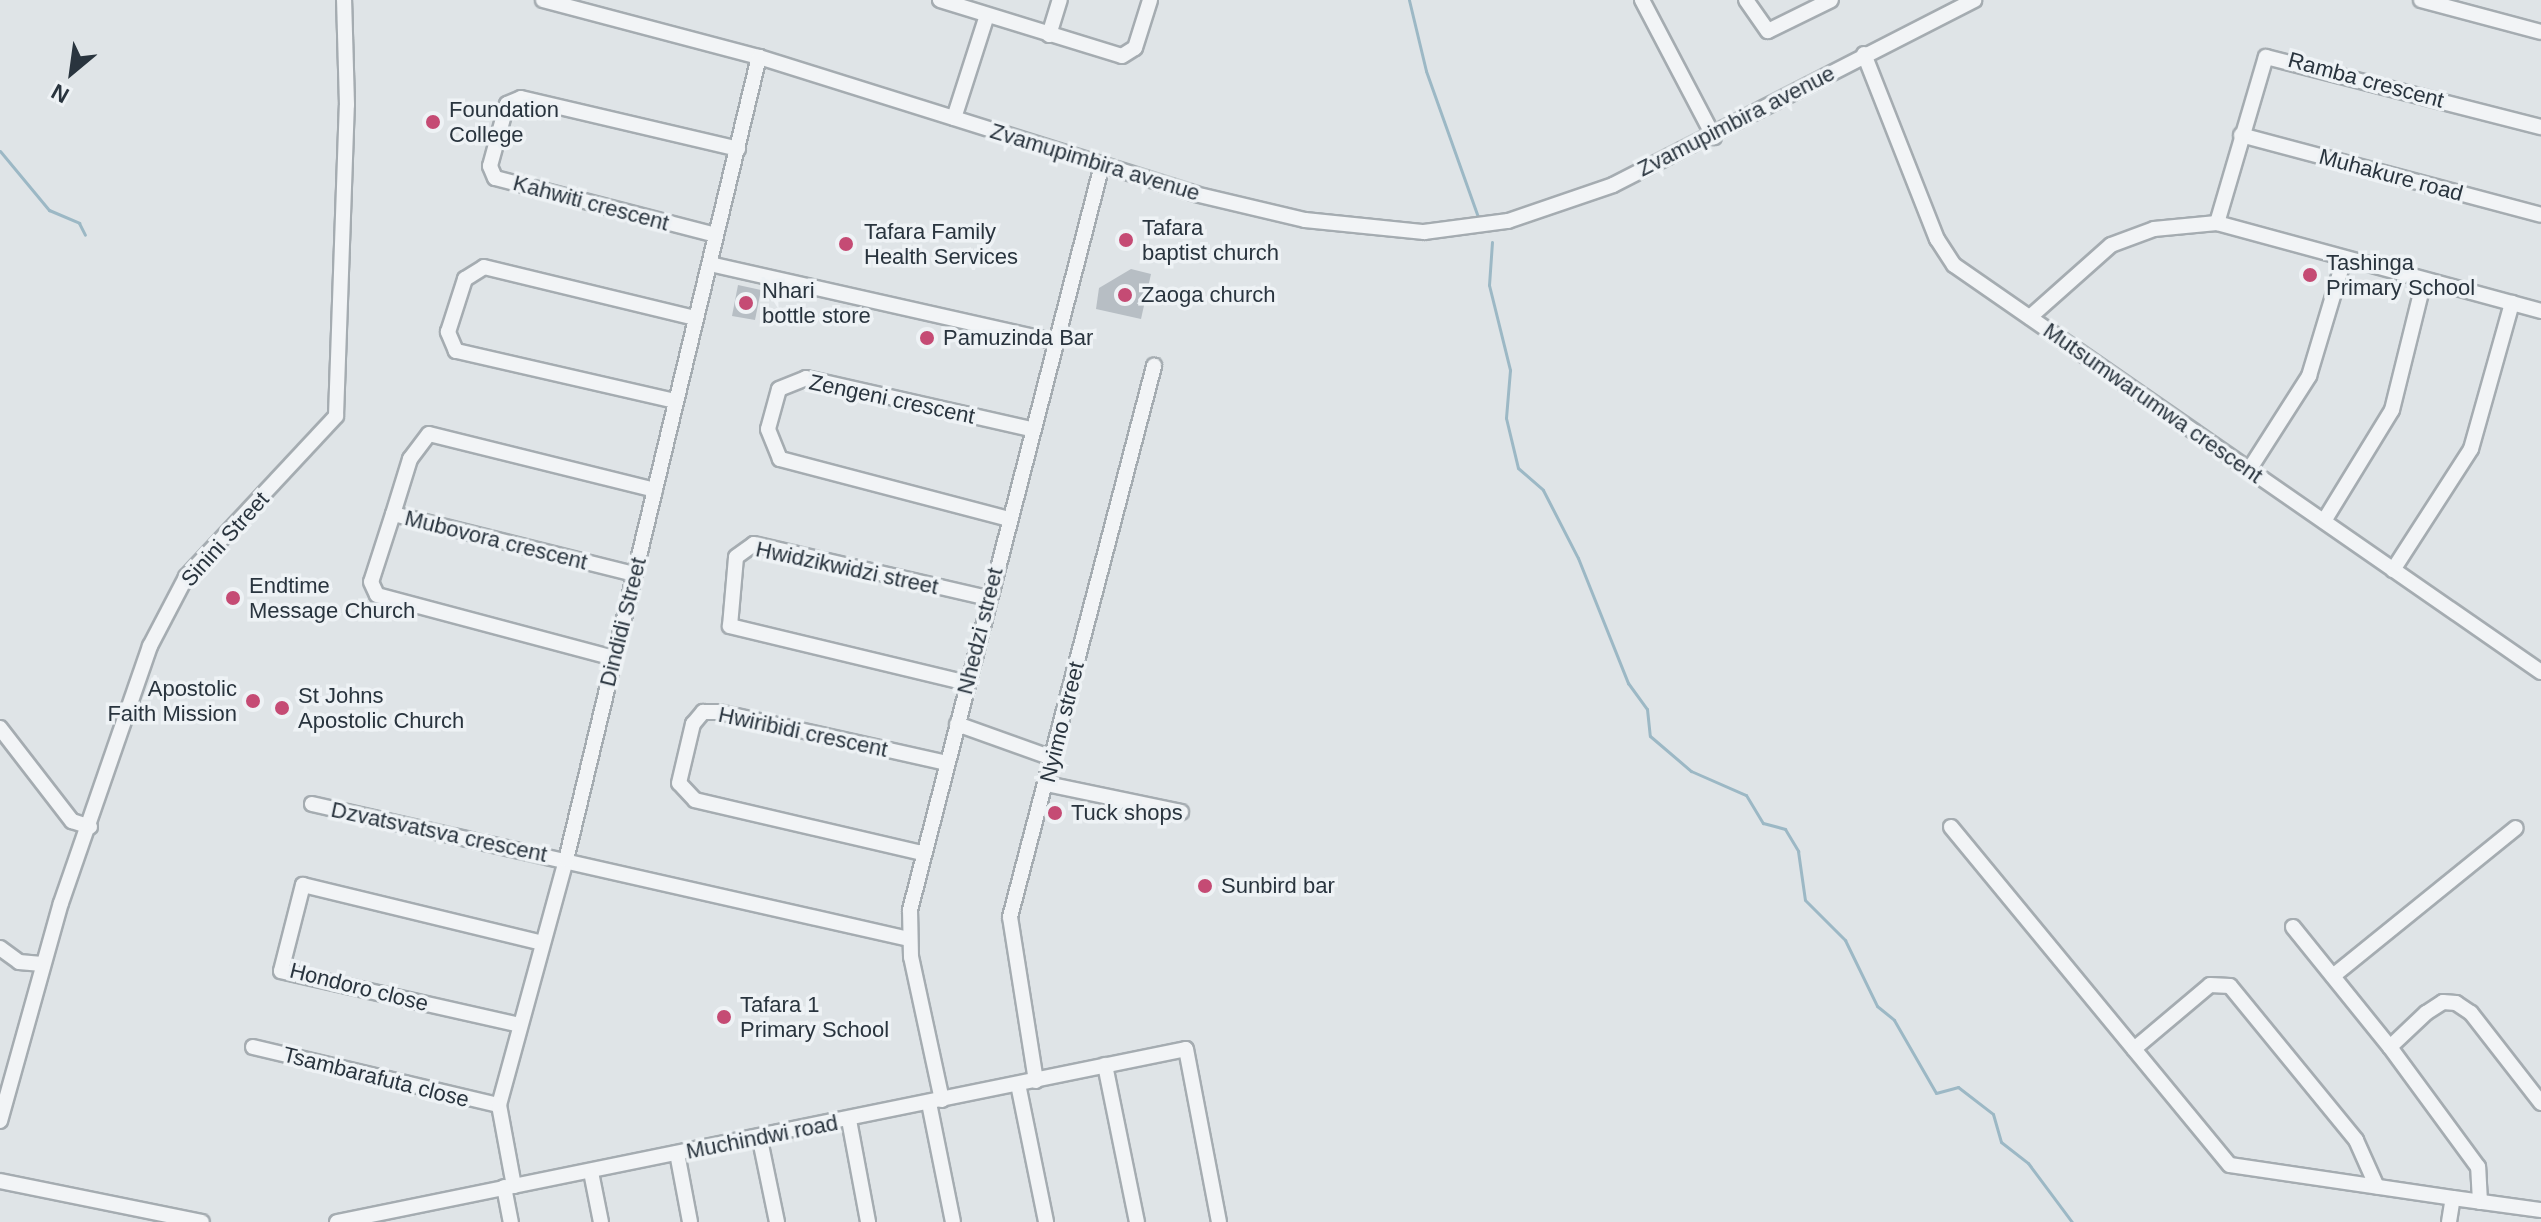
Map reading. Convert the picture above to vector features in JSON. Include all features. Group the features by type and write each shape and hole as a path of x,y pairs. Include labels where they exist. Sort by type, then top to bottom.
{"street":[{"name":"Sinini Street","path":"0,1121 42,964 150,646 186,577 336,416 347,120 344,0"},
{"name":"Zvamupimbira avenue","path":"543,0 590,5 1102,165 1305,220 1424,232 1547,209 1714,137 1864,54 1974,0"},
{"path":"940,0 972,5 987,15 1122,56 1135,48 1150,0"},
{"path":"1049,35 1060,0"},
{"path":"1642,0 1714,137"},
{"path":"1746,0 1759,26 1773,30 1831,0"},
{"path":"2421,0 2541,32"},
{"path":"954,118 987,15"},
{"name":"Mutsumwarumwa crescent","path":"1864,54 1946,255 2030,317 2541,672"},
{"name":"Ramba crescent","path":"2217,223 2259,66 2274,55 2541,127"},
{"name":"Dindidi Street","path":"511,1222 499,1105 566,860 759,57"},
{"name":"Kahwiti crescent","path":"716,235 495,178 490,166 507,104 521,98 738,149"},
{"name":"Muhakure road","path":"2241,135 2541,215"},
{"name":"Nhedzi street","path":"953,1222 909,939 922,853 1053,341 1102,165"},
{"path":"2030,317 2111,245 2154,229 2217,223 2541,311"},
{"path":"2249,470 2309,376 2344,259"},
{"path":"710,264 1053,341"},
{"path":"675,401 456,351 448,332 465,279 484,267 695,318"},
{"path":"2324,521 2392,410 2424,281"},
{"path":"2393,570 2471,449 2512,303"},
{"name":"Nyimo street","path":"1036,1081 1009,932 1154,366"},
{"name":"Zengeni crescent","path":"1009,519 780,459 768,429 779,389 806,378 1031,429"},
{"name":"Mubovora crescent","path":"634,574 393,514 410,459 429,434 655,490"},
{"path":"393,514 371,582 377,595 614,658"},
{"name":"Hwidzikwidzi street","path":"967,683 730,626 736,557 754,544 988,598"},
{"name":"Hwiribidi crescent","path":"922,853 695,800 679,783 693,724 703,712 719,712 947,763"},
{"path":"957,724 1052,758"},
{"path":"0,728 72,821 90,827"},
{"path":"1047,784 1181,812"},
{"name":"Dzvatsvatsva crescent","path":"312,804 909,939"},
{"path":"1951,827 2230,1165 2541,1210"},
{"path":"2333,976 2516,828"},
{"name":"Hondoro close","path":"520,1025 281,971 303,885 542,943"},
{"path":"2293,927 2390,1047 2478,1167 2480,1202"},
{"path":"0,948 19,962 42,964"},
{"path":"2134,1049 2210,985 2230,986 2356,1140 2377,1187"},
{"path":"2390,1047 2426,1013 2443,1002 2456,1003 2471,1013 2541,1103"},
{"name":"Tsambarafuta close","path":"253,1047 383,1082 499,1105"},
{"name":"Muchindwi road","path":"337,1222 422,1215 509,1187 677,1153 760,1140 1186,1049 1219,1222"},
{"path":"1105,1065 1137,1222"},
{"path":"1018,1084 1046,1222"},
{"path":"849,1120 868,1222"},
{"path":"760,1140 777,1222"},
{"path":"677,1153 690,1222"},
{"path":"591,1172 601,1222"},
{"path":"0,1181 164,1218 202,1222"},
{"path":"2449,1222 2453,1198"}],"building":[{"name":"Zaoga church","path":"1131,269 1151,274 1141,319 1096,309 1099,288"},
{"name":"Nhari bottle store","path":"738,285 761,290 755,320 732,316"}],"waterway":[{"path":"1409,0 1426,71 1479,220"},
{"path":"0,151 49,210 79,223 85,235"},
{"path":"1492,242 1489,285 1510,370 1506,418 1518,468 1543,490 1578,558 1628,683 1647,709 1650,736 1691,771 1746,795 1763,823 1785,829 1798,851 1805,900 1845,940 1877,1006 1894,1020 1936,1093 1958,1087 1993,1114 2001,1142 2028,1163 2072,1222"}],"place":[{"name":"Foundation College","path":"433,122"},
{"name":"Tafara baptist church","path":"1126,240"},
{"name":"Tafara Family Health Services","path":"846,244"},
{"name":"Tashinga Primary School","path":"2310,275"},
{"name":"Zaoga church","path":"1125,295"},
{"name":"Nhari bottle store","path":"746,303"},
{"name":"Pamuzinda Bar","path":"927,338"},
{"name":"Endtime Message Church","path":"233,598"},
{"name":"Apostolic Faith Mission","path":"253,701"},
{"name":"St Johns Apostolic Church","path":"282,708"},
{"name":"Tuck shops","path":"1055,813"},
{"name":"Sunbird bar","path":"1205,886"},
{"name":"Tafara 1 Primary School","path":"724,1017"}]}
